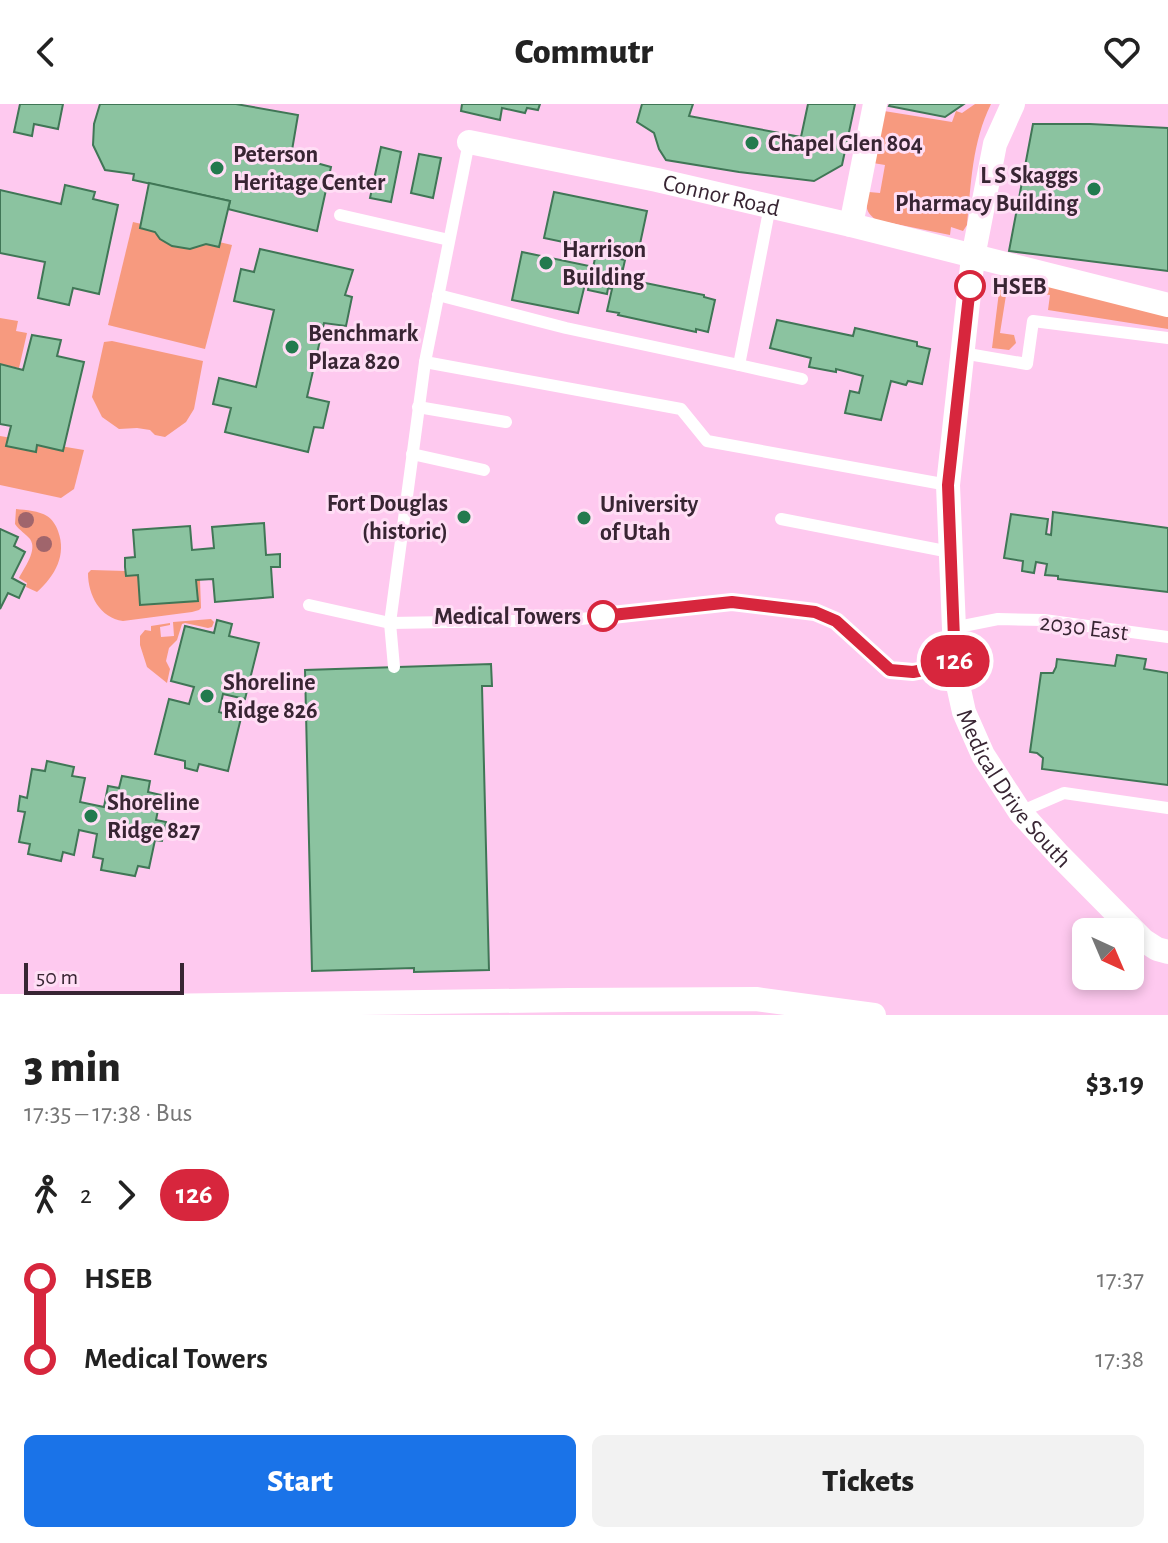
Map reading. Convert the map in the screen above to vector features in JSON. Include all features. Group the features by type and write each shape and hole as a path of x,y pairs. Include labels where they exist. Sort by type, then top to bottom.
{"street":[{"path":"851,225 875,104"},
{"name":"Medical Drive South","path":"1013,104 995,144 973,257 948,485 956,676 964,712 983,755 1020,812 1143,940 1168,952"},
{"name":"Connor Road","path":"469,142 770,206 1168,305"},
{"path":"0,1006 756,999 874,1015"}],"lane":[{"path":"394,667 390,623 418,407 469,142"},
{"path":"739,365 770,206"},
{"path":"340,215 449,240"},
{"path":"438,295 566,328 802,379"},
{"path":"962,353 1027,364 1033,321 1168,338"},
{"path":"425,362 681,409 707,441 948,485"},
{"path":"418,407 506,422"},
{"path":"412,454 484,470"},
{"path":"781,519 950,552"},
{"path":"309,605 390,623 572,620 732,602 815,612 836,621 890,670 913,672 955,664"},
{"name":"2030 East","path":"953,628 998,619 1044,620 1168,637"},
{"path":"1020,812 1064,793 1168,808"}],"shaded area":[{"path":"975,104 991,104 976,148 967,225 963,231 951,227 950,235 876,220 869,213 867,204 869,192 880,193 885,165 873,163 884,111 952,122 956,111 962,113"},
{"path":"133,222 232,245 205,349 108,325"},
{"path":"1007,274 1168,316 1168,329 1048,310 1050,295 1007,289 1000,333 1014,335 1016,343 1009,350 992,348 1001,276"},
{"path":"0,318 18,321 16,331 27,333 19,368 0,364"},
{"path":"112,341 203,361 194,409 186,422 165,437 155,435 150,430 119,429 102,417 92,397 104,342"},
{"path":"0,436 84,450 74,489 61,498 0,485"},
{"path":"16,509 49,517 60,540 58,564 37,592 26,587 27,583 19,578 29,559 32,543 15,524"},
{"path":"91,570 126,571 126,576 138,575 140,605 198,601 196,580 200,580 201,608 192,612 123,621 115,619 102,610 93,597 88,573"},
{"path":"211,619 214,622 208,628 182,624 177,640 169,648 167,683 147,667 140,645 140,636 145,630 151,631 151,626 170,623 160,627 161,637 174,636 173,622"}],"building":[{"path":"20,104 63,104 58,129 34,124 32,136 14,132"},
{"name":"Peterson Heritage Center","path":"100,104 236,104 298,115 291,156 331,167 317,231 228,209 230,201 133,180 134,174 105,170 93,145 94,124"},
{"path":"462,104 540,104 538,110 527,108 525,113 502,108 500,120 461,111"},
{"name":"Chapel Glen 804","path":"642,104 693,104 689,116 801,137 808,104 855,104 842,165 814,181 666,160 654,133 637,122"},
{"path":"890,104 964,104 945,117"},
{"name":"L S Skaggs Pharmacy Building","path":"1033,124 1168,128 1168,271 1009,251"},
{"path":"381,147 401,152 391,202 370,198"},
{"path":"419,154 441,158 433,198 411,193"},
{"path":"149,183 230,201 219,247 206,244 190,249 172,246 155,232 140,228"},
{"path":"65,185 95,192 93,199 118,205 99,294 73,288 69,305 38,298 45,262 0,253 0,190 61,204"},
{"name":"Harrison Building","path":"554,192 647,211 637,258 616,253 615,258 625,260 623,269 613,267 610,280 626,279 715,300 708,332 696,329 696,332 607,311 612,289 608,288 607,294 588,290 589,284 585,284 578,313 512,300 522,252 589,266 586,275 591,277 597,249 544,238"},
{"name":"Benchmark Plaza 820","path":"260,249 353,270 345,295 352,297 346,326 324,323 307,397 329,402 323,428 314,427 308,452 225,432 231,408 213,404 219,378 256,387 274,310 234,301 241,269 254,272"},
{"path":"777,320 853,336 855,328 917,342 917,346 930,349 922,384 908,381 906,385 891,381 881,420 845,413 850,391 859,393 863,376 836,369 836,372 809,367 811,358 770,348"},
{"path":"32,335 61,340 57,356 84,362 63,451 37,445 36,452 6,446 11,426 0,424 0,364 23,370"},
{"path":"1053,512 1168,528 1168,592 1058,579 1058,576 1045,575 1047,564 1036,562 1034,573 1022,571 1023,561 1004,558 1011,514 1048,519 1046,534 1051,535"},
{"path":"264,523 266,555 280,554 280,567 271,567 273,597 215,602 213,579 196,580 198,601 140,605 138,575 126,576 125,567 125,558 135,557 133,530 190,526 192,550 214,548 212,527"},
{"path":"0,529 18,537 14,546 25,552 12,578 25,585 19,598 8,593 0,609"},
{"name":"Shoreline Ridge 826","path":"217,620 232,624 229,636 259,643 245,699 223,694 219,712 241,718 228,771 199,764 197,771 185,768 185,761 155,754 169,699 189,704 194,687 171,681 185,626 214,633"},
{"path":"1117,655 1146,659 1144,669 1168,673 1168,785 1042,769 1043,758 1030,752 1041,673 1053,673 1057,659 1115,666"},
{"path":"491,664 492,686 482,686 489,970 414,972 414,968 312,971 305,670"},
{"name":"Shoreline Ridge 827","path":"47,761 74,767 72,776 85,778 80,802 104,807 108,786 119,788 122,776 150,781 148,792 161,795 156,820 166,822 162,841 155,840 149,868 138,866 135,876 101,870 103,859 93,857 97,834 79,830 74,855 63,852 61,861 28,854 30,844 19,842 25,812 18,811 20,796 27,798 32,769 45,771"}],"bus line":[{"name":"126","path":"603,616 732,602 815,612 836,621 890,670 913,672 955,664 948,485 970,286"}],"place":[{"name":"Chapel Glen 804","path":"752,143"},
{"name":"Peterson Heritage Center","path":"217,168"},
{"name":"L S Skaggs Pharmacy Building","path":"1094,189"},
{"name":"Harrison Building","path":"546,263"},
{"name":"HSEB","path":"970,286"},
{"name":"Benchmark Plaza 820","path":"292,347"},
{"name":"Fort Douglas (historic)","path":"464,517"},
{"name":"University of Utah","path":"584,518"},
{"name":"Medical Towers","path":"603,616"},
{"name":"Shoreline Ridge 826","path":"207,696"},
{"name":"Shoreline Ridge 827","path":"91,816"}]}
